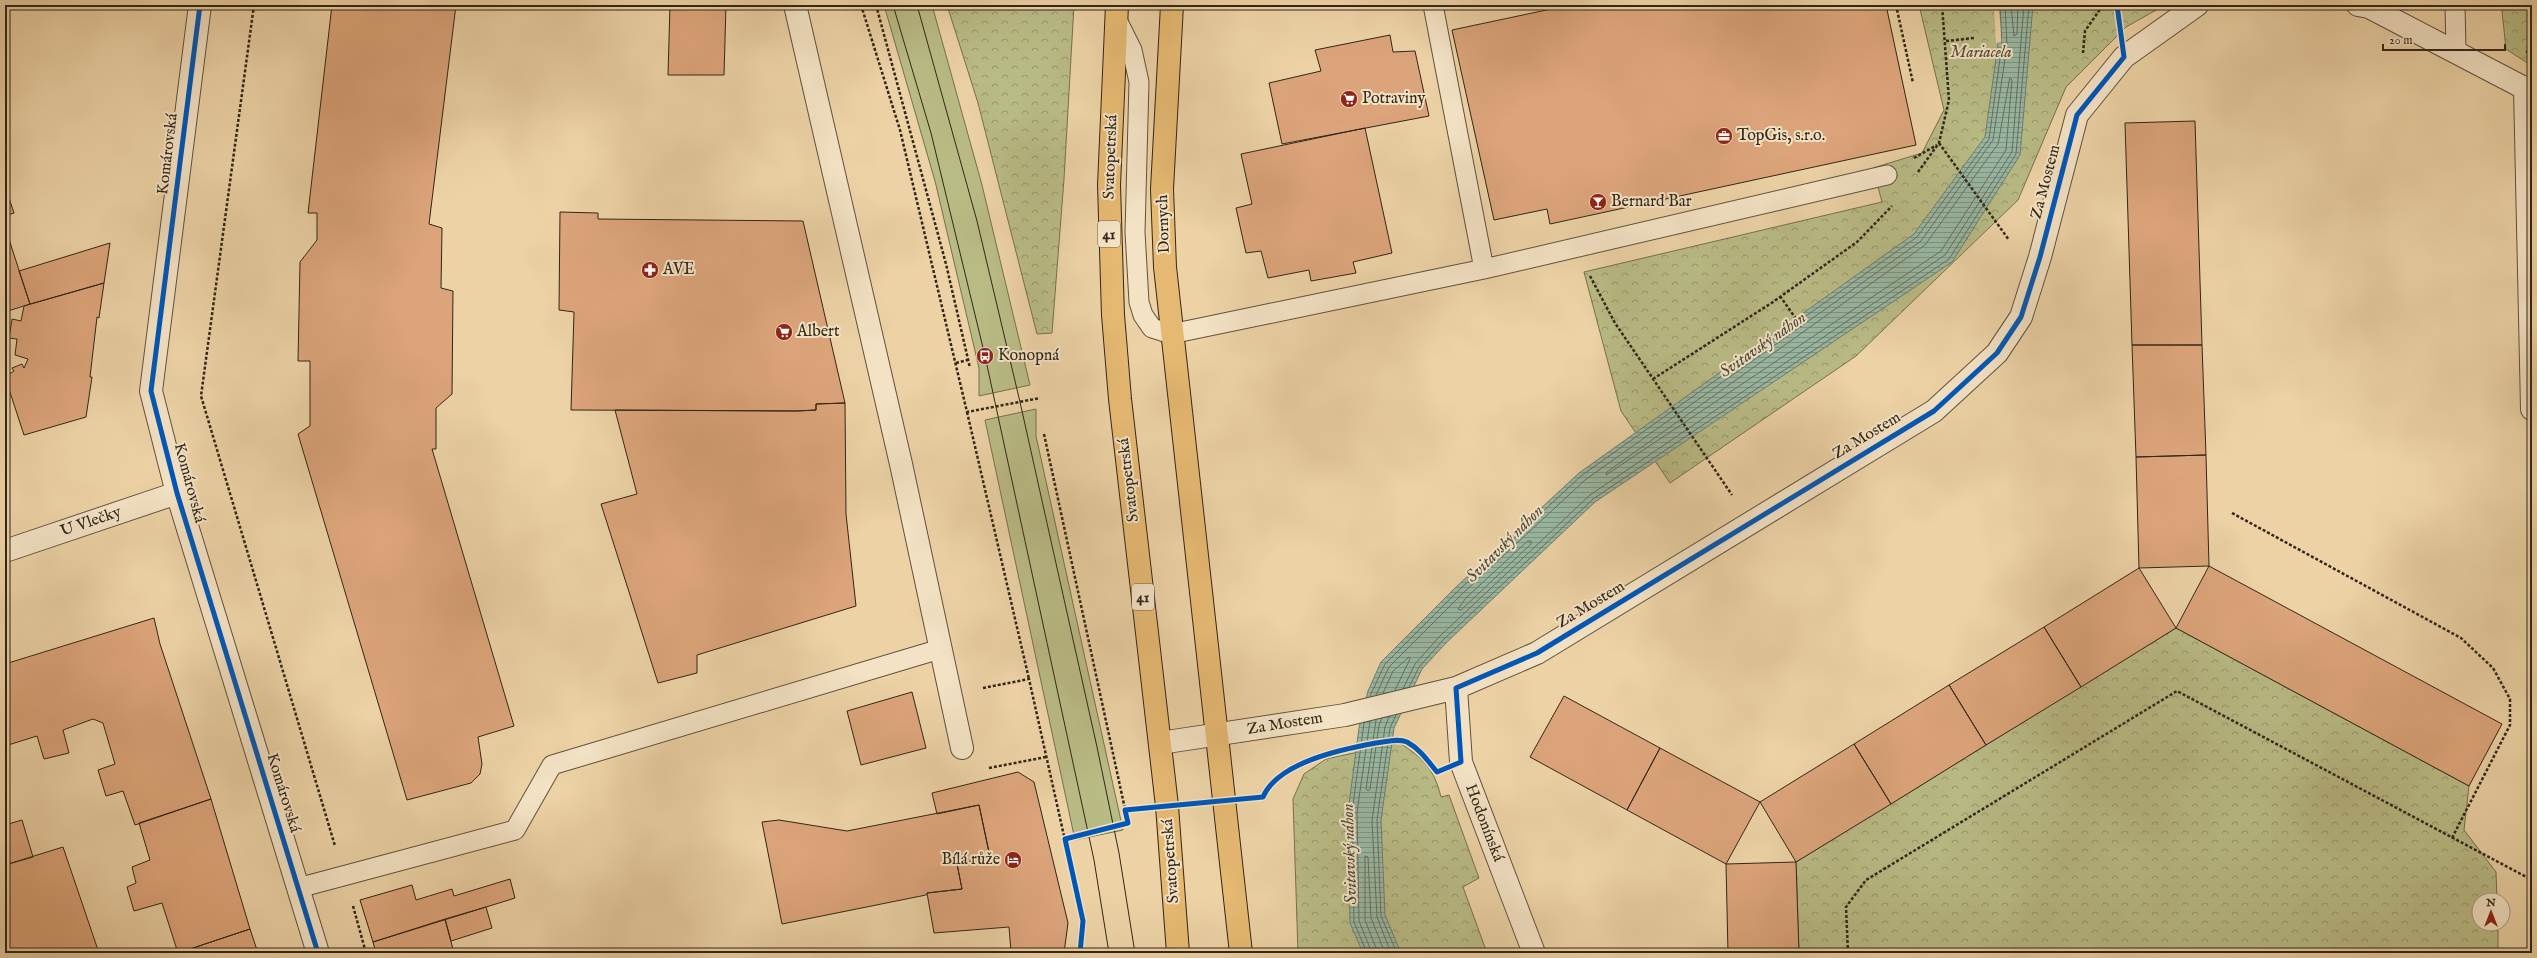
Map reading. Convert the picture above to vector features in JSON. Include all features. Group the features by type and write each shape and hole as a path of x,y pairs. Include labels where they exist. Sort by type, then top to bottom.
{"main road":[{"name":"Dornych","path":"1172,5 1162,189 1165,267 1171,334 1216,734"},
{"name":"Svatopetrská","path":"1117,12 1108,185 1112,315 1120,406 1160,743 1178,953"},
{"path":"1216,734 1241,953"}],"street":[{"name":"Komárovská","path":"200,5 151,391 177,493 318,953"},
{"path":"795,5 901,464 962,748"},
{"name":"Za Mostem","path":"1160,743 1345,715 1446,691 1537,653 1934,410 1997,353 2021,317 2040,258 2078,115 2124,57 2197,5"},
{"path":"2358,5 2369,6 2530,88 2532,409"},
{"name":"U Vlečky","path":"5,551 177,493"},
{"name":"Hodonínská","path":"1446,691 1461,762 1534,953"}],"lane":[{"path":"1433,5 1484,269"},
{"path":"2455,5 2456,51"},
{"path":"1117,12 1132,50 1139,82 1135,232 1139,302 1143,315 1152,328 1171,334 1484,269 1887,174"},
{"path":"298,888 515,830 552,765 940,649"}],"path":[{"path":"254,5 201,396 337,853"},
{"path":"861,5 900,130 1029,678 1083,921 1080,953"},
{"path":"876,5 942,249 970,368"},
{"path":"1896,5 1913,83"},
{"path":"1916,175 1939,143 1950,100 1942,5"},
{"path":"1946,40 1974,38"},
{"path":"1939,143 2002,232"},
{"path":"1653,379 1780,296 1857,242 1895,203"},
{"path":"1575,248 1615,323 1737,502"},
{"path":"1780,296 1801,326"},
{"path":"956,363 968,360"},
{"path":"967,412 1040,398"},
{"path":"1044,434 1128,823 1121,825"},
{"path":"2232,513 2461,638 2493,668 2510,699 2510,725 2452,838"},
{"path":"950,694 1029,678"},
{"path":"1848,953 1846,907 1866,880 2177,691 2532,880"},
{"path":"1065,839 1071,838"},
{"path":"350,899 366,953"}],"green space":[{"path":"884,5 932,5 982,185 1030,385 979,396 979,368 935,181"},
{"path":"947,5 1074,5 1064,179 1052,333 1037,334 978,103"},
{"name":"Mariacela","path":"1919,5 2165,5 2126,27 2066,87 2018,200 1856,356 1670,483 1621,411 1584,272 1882,202 1873,168 1922,153 1944,110"},
{"path":"2510,5 2532,5 2532,66 2506,49 2502,11"},
{"path":"1036,409 1036,436 1123,830 1075,840 985,420"},
{"path":"2176,628 2469,786 2464,830 2496,872 2497,892 2471,892 2471,932 2498,932 2498,953 1799,953 1796,862"},
{"path":"1400,743 1416,754 1427,766 1435,779 1441,797 1449,795 1479,878 1463,887 1487,953 1298,953 1293,799 1304,774 1326,759"}],"water":[{"name":"Svitavský náhon","path":"1996,5 2033,5 2020,155 1952,262 1595,502 1446,643 1422,669 1394,728 1381,820 1385,915 1401,953 1363,953 1350,923 1348,812 1359,728 1368,691 1381,662 1456,587 1579,473 1914,234 1985,137 1998,44"}],"pier":[{"path":"1994,5 1998,5 2003,42 1996,43"}],"building":[{"path":"332,5 456,5 429,224 442,228 441,288 453,291 452,394 436,408 436,449 432,449 514,726 478,737 482,764 480,774 471,783 407,800 298,434 310,426 310,361 298,361 300,262 317,240 317,213 308,213"},
{"path":"670,5 726,5 724,75 668,75"},
{"path":"1570,5 1886,5 1916,145 1550,224 1547,209 1494,220 1452,30"},
{"name":"Potraviny","path":"1390,35 1393,52 1415,51 1429,116 1282,144 1269,83 1321,71 1315,50"},
{"path":"2195,121 2202,345 2132,345 2125,123"},
{"path":"1365,128 1392,253 1353,262 1356,273 1311,281 1309,270 1268,278 1261,251 1246,253 1236,208 1252,204 1241,154"},
{"path":"5,186 14,213 5,216"},
{"path":"560,212 598,213 598,219 803,221 845,403 816,404 816,410 797,411 571,410 574,312 559,310"},
{"path":"5,227 30,304 5,312"},
{"path":"110,243 104,283 30,304 19,271"},
{"path":"104,283 99,318 97,317 90,377 92,377 86,417 24,435 5,377 14,371 12,368 22,364 24,368 28,359 15,355 17,339 9,338 12,319 21,321 24,306"},
{"path":"2132,345 2202,345 2206,455 2136,457"},
{"path":"845,403 846,514 856,606 697,655 697,673 658,683 601,504 637,494 615,410 797,411 816,410 816,404"},
{"path":"2206,455 2209,566 2139,568 2136,457"},
{"path":"2209,566 2502,724 2469,786 2176,628"},
{"path":"2139,568 2176,628 2081,687 2044,627"},
{"path":"154,618 160,644 211,799 135,825 123,791 106,796 98,770 115,764 103,723 93,719 63,730 69,753 44,759 37,736 5,746 5,664"},
{"path":"2044,627 2081,687 1986,745 1949,685"},
{"path":"1949,685 1986,745 1891,804 1854,744"},
{"path":"912,692 926,748 861,765 847,711"},
{"path":"1564,696 1660,748 1627,810 1530,757"},
{"path":"1854,744 1891,804 1796,862 1760,802"},
{"path":"1660,748 1760,802 1726,864 1627,810"},
{"name":"Bílá růže","path":"1018,772 1034,782 1068,923 1064,953 998,953 1011,952 1009,927 934,933 927,893 962,889 957,864 990,857 979,805 937,814 932,793"},
{"path":"211,799 250,929 178,953 162,903 134,911 127,887 136,883 132,867 150,860 139,823"},
{"path":"979,805 990,857 957,864 962,889 927,893 926,895 782,924 762,822 779,820 847,831"},
{"path":"22,820 33,857 5,865 5,825"},
{"path":"63,847 99,953 5,953 5,865"},
{"path":"1796,862 1799,953 1728,953 1726,864"},
{"path":"510,879 515,898 373,942 360,900 412,885 416,900 452,889 454,896"},
{"path":"486,907 492,928 451,941 445,919"},
{"path":"445,919 454,953 376,953 373,942"},
{"path":"250,929 258,953 178,953"}],"tram line":[{"path":"893,5 931,133 985,356 1094,860 1109,953"},
{"path":"917,5 977,221 1020,402 1097,747 1119,853 1135,953"}],"cycle path":[{"path":"200,5 151,391 177,493 318,953"},
{"path":"1080,953 1083,921 1065,839 1128,823 1125,810 1263,797 1271,785 1282,775 1297,766 1330,753 1376,743 1396,740 1407,742 1420,752 1437,772 1461,762 1456,688 1537,653 1934,411 1997,353 2021,317 2040,257 2077,115 2124,57 2117,5"}],"place":[{"name":"Potraviny","path":"1349,99"},
{"name":"TopGis, s.r.o.","path":"1724,136"},
{"name":"Bernard Bar","path":"1598,202"},
{"name":"AVE","path":"650,270"},
{"name":"Albert","path":"784,332"},
{"name":"Konopná","path":"985,356"},
{"name":"Bílá růže","path":"1013,860"}]}
